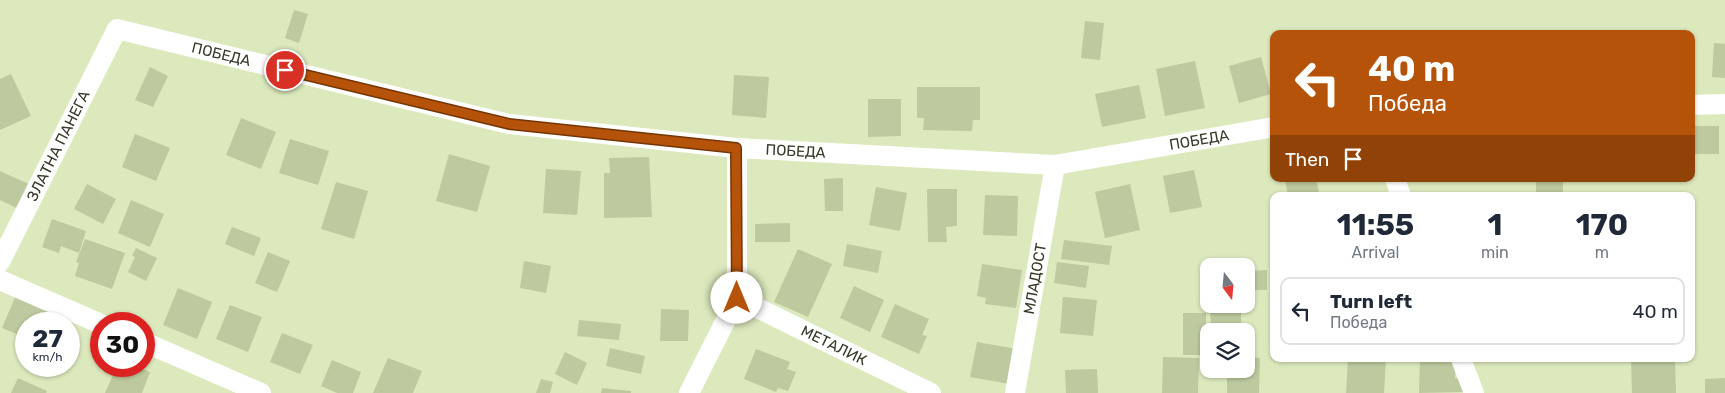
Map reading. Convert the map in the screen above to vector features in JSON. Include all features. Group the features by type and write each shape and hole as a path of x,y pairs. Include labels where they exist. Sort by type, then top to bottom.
{"street":[{"name":"ПОБЕДА","path":"117,29 509,124 736,148 1055,165 1270,128"},
{"name":"ЗЛАТНА ПАНЕГА","path":"0,262 117,29"},
{"path":"1695,104 1725,104"},
{"path":"689,393 737,298 736,148"},
{"name":"МЛАДОСТ","path":"1015,393 1055,165"},
{"path":"0,280 90,319"},
{"name":"МЕТАЛИК","path":"737,298 931,393"},
{"path":"155,347 261,393"},
{"path":"1463,362 1474,393"}],"building":[{"path":"294,10 308,14 299,43 285,38"},
{"path":"1085,21 1104,23 1100,60 1081,58"},
{"path":"1714,43 1725,44 1725,78 1712,77"},
{"path":"1261,57 1270,94 1239,103 1229,66"},
{"path":"1195,61 1205,108 1165,116 1156,69"},
{"path":"150,67 168,76 153,107 135,100"},
{"path":"11,74 31,116 0,130 0,79"},
{"path":"734,75 769,77 766,118 732,115"},
{"path":"1139,85 1146,118 1102,127 1095,94"},
{"path":"917,87 980,87 980,120 973,120 972,131 923,130 924,118 917,118"},
{"path":"868,99 901,99 901,136 868,137"},
{"path":"241,118 276,132 261,169 226,155"},
{"path":"1695,126 1719,126 1719,154 1695,154"},
{"path":"135,134 170,148 156,181 122,167"},
{"path":"290,139 329,151 318,185 279,173"},
{"path":"449,154 490,166 477,212 436,201"},
{"path":"649,157 652,217 604,218 604,173 610,173 609,158"},
{"path":"546,169 581,171 577,215 543,213"},
{"path":"1194,170 1202,207 1170,213 1163,176"},
{"path":"0,171 31,185 19,209 0,200"},
{"path":"843,178 843,211 825,211 824,179"},
{"path":"336,182 368,191 354,239 321,229"},
{"path":"1286,182 1317,182 1319,192 1287,192"},
{"path":"1536,182 1563,182 1563,192 1536,192"},
{"path":"87,184 116,199 103,224 74,209"},
{"path":"1130,184 1140,230 1105,238 1095,192"},
{"path":"876,187 907,193 900,231 869,225"},
{"path":"927,189 957,189 957,226 946,227 947,242 928,242"},
{"path":"985,195 1018,196 1017,236 983,235"},
{"path":"131,200 164,214 150,247 118,233"},
{"path":"52,219 86,231 79,253 61,246 59,253 42,247"},
{"path":"790,223 790,242 755,242 755,224"},
{"path":"232,227 261,238 254,256 225,244"},
{"path":"85,239 125,253 112,289 75,276 79,263 76,262"},
{"path":"1064,240 1112,246 1109,265 1061,259"},
{"path":"847,244 882,251 878,273 843,266"},
{"path":"136,248 157,258 146,281 128,272 135,257 132,256"},
{"path":"798,249 832,264 808,317 774,302"},
{"path":"268,252 290,261 277,292 255,283"},
{"path":"524,261 551,266 546,293 520,288"},
{"path":"1057,262 1089,266 1086,288 1054,283"},
{"path":"982,264 1022,270 1016,308 985,304 986,298 977,296"},
{"path":"1267,270 1267,290 1255,290 1255,271"},
{"path":"854,286 884,300 870,332 840,318"},
{"path":"178,288 212,302 197,339 163,325"},
{"path":"16,295 50,310 49,312 15,312 15,333 2,328"},
{"path":"1063,297 1097,300 1093,336 1060,333"},
{"path":"895,304 929,319 922,335 927,336 919,354 881,337"},
{"path":"230,305 262,317 248,352 216,339"},
{"path":"661,309 689,310 688,341 660,341"},
{"path":"1183,313 1206,313 1206,323 1200,323 1200,355 1183,355"},
{"path":"1210,313 1241,313 1241,323 1211,323"},
{"path":"579,320 621,324 619,340 577,336"},
{"path":"282,333 313,345 300,374 270,362"},
{"path":"977,342 1017,349 1010,384 970,377"},
{"path":"610,348 645,356 641,374 606,366"},
{"path":"756,349 790,362 787,369 796,372 788,391 778,388 776,392 744,379"},
{"path":"565,352 587,363 577,385 555,374"},
{"path":"1163,357 1199,358 1198,393 1162,393"},
{"path":"388,358 422,371 413,393 373,393"},
{"path":"1255,358 1260,358 1259,393 1227,393 1227,378 1255,378"},
{"path":"332,360 361,372 353,393 337,393 321,386"},
{"path":"1348,362 1386,362 1384,393 1346,393"},
{"path":"1420,362 1456,362 1455,378 1464,379 1463,392 1419,393"},
{"path":"1631,362 1675,362 1676,393 1632,393"},
{"path":"1097,369 1098,393 1066,393 1065,370"},
{"path":"112,377 148,377 142,393 105,393"},
{"path":"18,378 47,391 46,393 11,393"},
{"path":"1725,378 1725,393 1705,393 1705,379"},
{"path":"541,379 553,382 550,393 536,393"},
{"path":"602,388 631,391 631,393 601,393"}],"route":[{"path":"285,70 509,124 736,148 737,298"}]}
